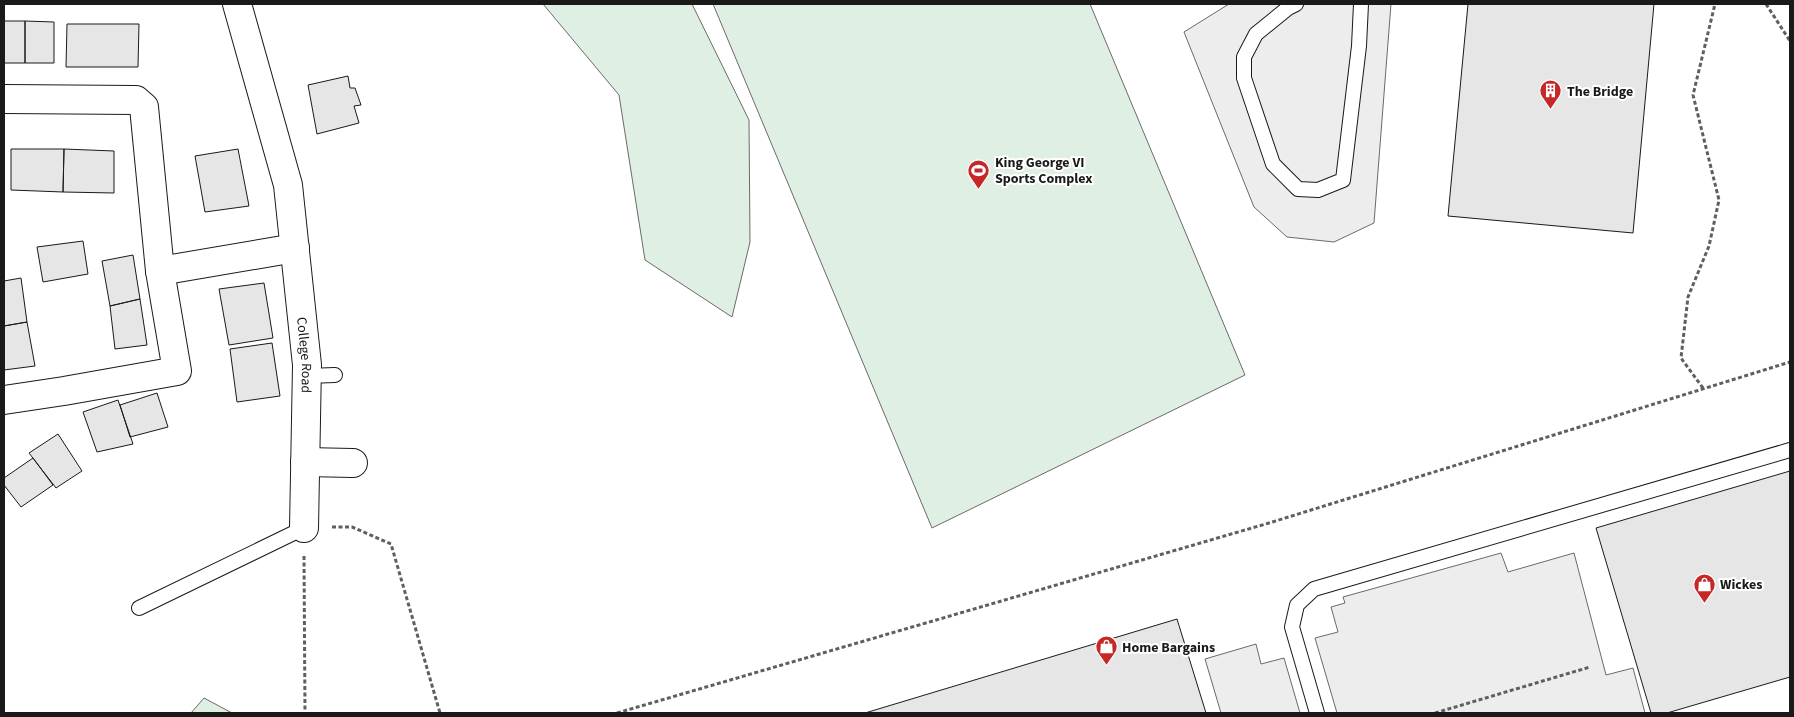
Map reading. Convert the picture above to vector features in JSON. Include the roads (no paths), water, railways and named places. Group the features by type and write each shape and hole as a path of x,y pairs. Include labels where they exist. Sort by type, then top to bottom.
{"street":[{"name":"College Road","path":"237,4 288,186 307,365 304,528"},
{"path":"4,99 136,100 144,107 160,271 177,370 4,400"},
{"path":"160,271 295,248"},
{"path":"305,462 353,463"}],"lane":[{"path":"1296,4 1288,8 1256,34 1244,57 1244,78 1273,164 1298,189 1318,190 1343,180 1359,46 1361,4"},
{"path":"307,376 335,375"},
{"path":"1317,713 1292,627 1297,605 1314,589 1790,450"},
{"path":"139,608 304,528"}],"place":[{"name":"The Bridge","path":"1551,110"},
{"name":"King George VI Sports Complex","path":"979,189"},
{"name":"Wickes","path":"1704,603"},
{"name":"Home Bargains","path":"1106,666"}]}
